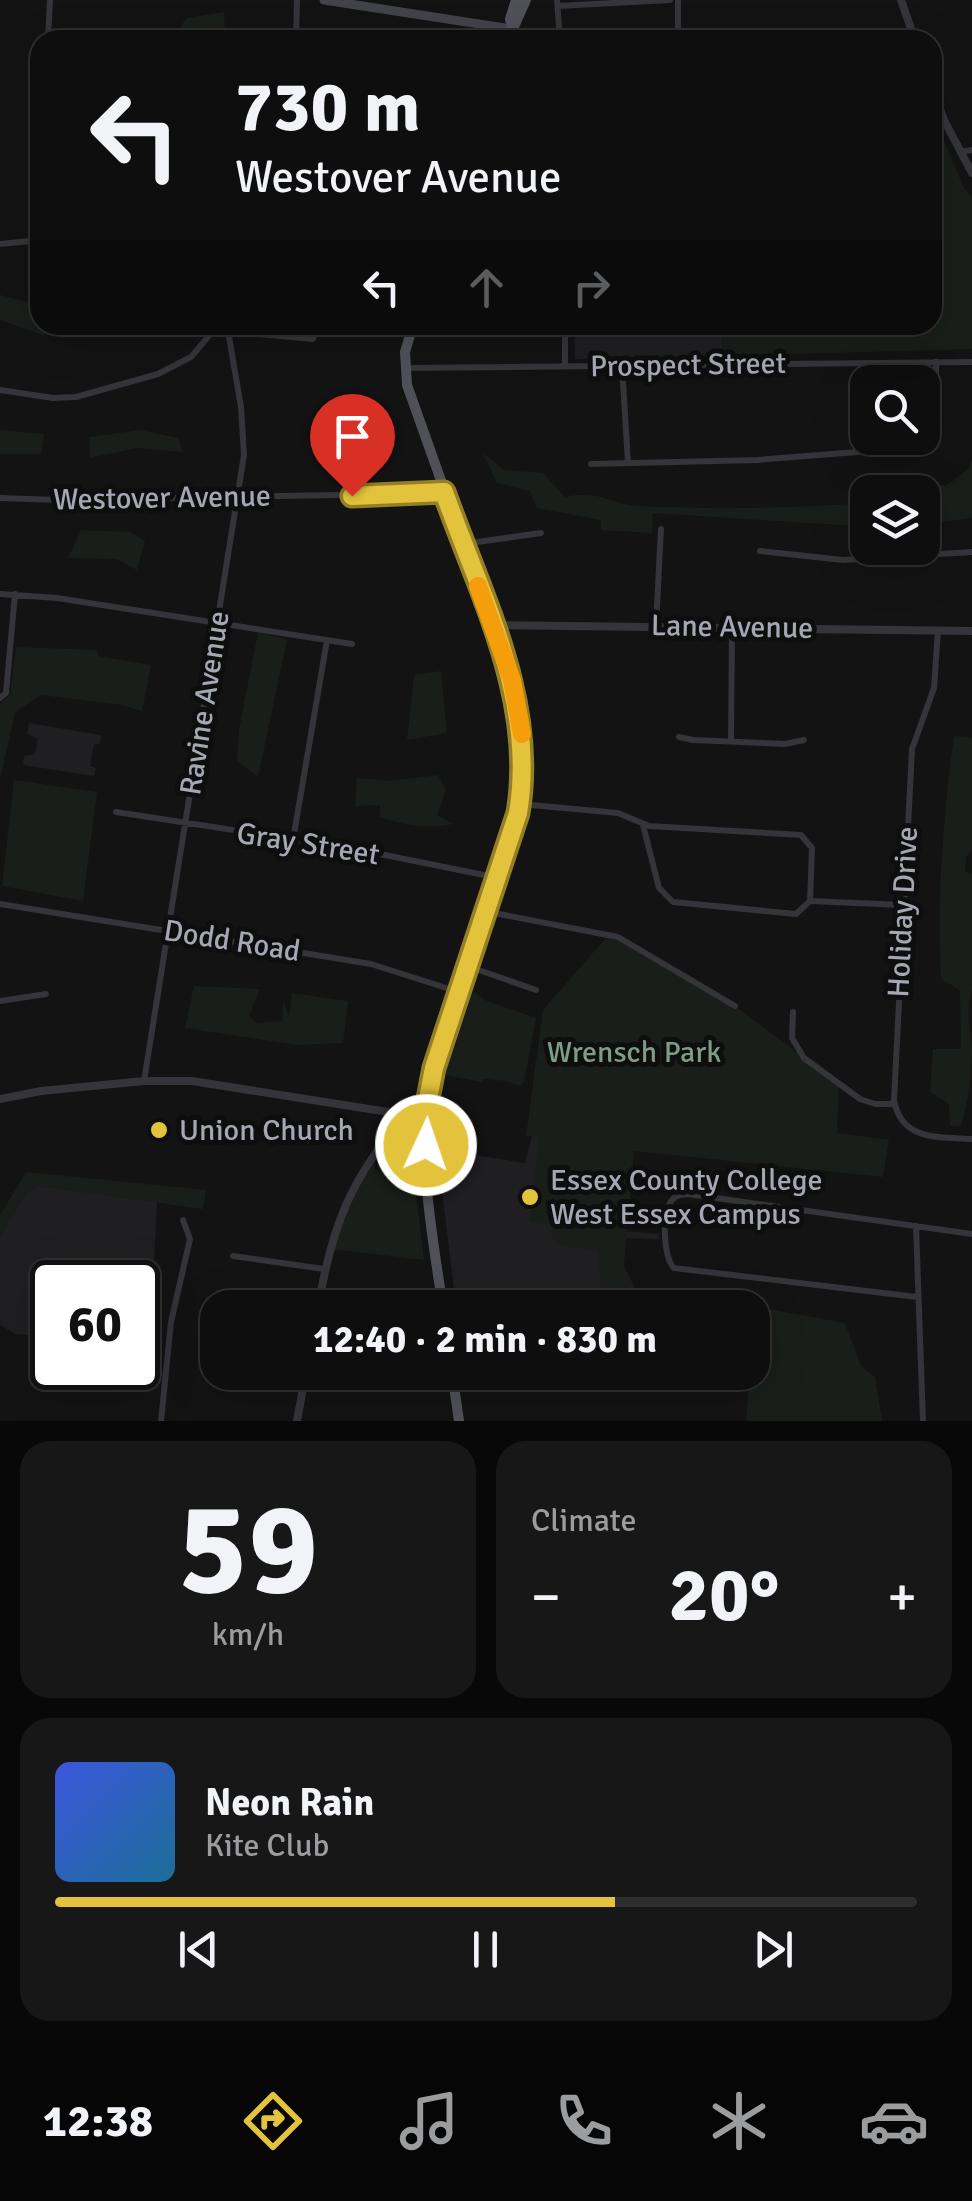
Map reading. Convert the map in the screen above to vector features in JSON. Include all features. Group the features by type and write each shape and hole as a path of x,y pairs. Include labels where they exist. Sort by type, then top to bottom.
{"main road":[{"path":"324,0 488,30"},
{"path":"510,30 516,0"},
{"path":"513,30 526,0"},
{"path":"411,335 405,368 410,394 512,680 522,727 520,804 434,1068 426,1118 426,1172 441,1290"},
{"path":"455,1390 459,1421"}],"street":[{"path":"48,30 50,0"},
{"path":"296,30 297,0"},
{"path":"559,30 558,3 670,0"},
{"path":"678,0 678,30"},
{"path":"901,0 912,30"},
{"path":"942,115 972,173"},
{"path":"960,152 972,150"},
{"path":"0,244 30,241"},
{"path":"0,390 76,397 158,374 191,358 210,335"},
{"name":"Ravine Avenue","path":"144,1080 244,454 228,335"},
{"path":"282,335 313,339 314,335"},
{"path":"565,335 565,366"},
{"path":"592,464 757,460 921,446 930,442 936,431 936,362"},
{"name":"Prospect Street","path":"405,368 972,362"},
{"path":"622,366 628,464"},
{"name":"Westover Avenue","path":"0,498 238,498 444,492"},
{"path":"656,626 661,529"},
{"path":"463,544 541,533"},
{"path":"760,551 842,560 972,552"},
{"path":"0,594 352,644"},
{"path":"2,698 6,694 15,594"},
{"name":"Lane Avenue","path":"492,625 972,631"},
{"path":"731,741 732,627"},
{"name":"Holiday Drive","path":"895,1104 912,749 934,688 938,630"},
{"path":"292,840 326,640"},
{"path":"679,737 785,744 804,740"},
{"path":"520,804 618,814 643,824 801,835 812,848 810,901 796,914 673,902 659,888 643,824"},
{"name":"Gray Street","path":"116,812 499,878"},
{"path":"810,901 903,905"},
{"name":"Dodd Road","path":"0,904 371,964 460,992"},
{"path":"488,911 618,936 735,1006"},
{"path":"469,966 536,990"},
{"path":"0,1001 46,994"},
{"path":"793,1012 792,1038 804,1058 860,1099 895,1104 903,1123 916,1133 972,1140"},
{"path":"0,1098 144,1080 210,1084 426,1118"},
{"path":"321,1290 338,1219 356,1182 407,1113"},
{"path":"917,1297 670,1266 664,1253 669,1205 682,1194 972,1234"},
{"path":"160,1421 172,1322 190,1238 183,1220"},
{"path":"916,1226 923,1421"},
{"path":"233,1256 324,1269"},
{"path":"297,1421 303,1390"}],"shaded area":[{"path":"574,335 723,335 722,356 575,359"},
{"path":"29,723 101,735 100,744 94,744 90,766 96,768 94,776 23,765 24,756 35,754 38,739 27,734"},
{"name":"Essex County College West Essex Campus","path":"533,1132 625,1139 613,1230 659,1234 659,1239 614,1238 611,1290 454,1290 437,1149 525,1163"},
{"path":"40,1186 157,1202 154,1260 30,1260 30,1335 16,1334 0,1325 0,1236 27,1192"}],"green space":[{"path":"224,12 225,30 179,30 186,18"},
{"path":"942,137 964,188 972,197 972,349 722,356 723,335 942,335"},
{"path":"0,295 30,302 30,331 0,320"},
{"path":"0,430 44,434 41,454 0,454"},
{"path":"141,430 178,438 183,452 137,448 90,458 89,437"},
{"path":"483,453 504,470 543,473 565,497 586,495 630,505 697,508 850,504 850,526 653,513 652,533 601,530 601,520 537,508 530,491 497,483"},
{"path":"972,459 972,518 940,522 940,485 946,486 969,468"},
{"path":"81,530 130,532 145,541 137,570 116,559 68,558"},
{"path":"258,632 287,640 258,777 237,761 239,730"},
{"path":"16,647 97,650 98,656 151,665 142,711 41,695 15,712 0,780 0,703 10,695"},
{"path":"441,671 447,733 407,740 414,675"},
{"path":"954,736 972,738 972,849 966,857 965,871 972,874 972,1056 961,1126 950,1126 949,1104 930,1092 933,1049 961,1049 960,990 941,979 940,948 942,857"},
{"path":"438,775 446,790 437,815 454,824 408,824 380,817 380,805 355,806 357,778 389,781"},
{"path":"14,780 97,792 83,901 2,886"},
{"name":"Wrensch Park","path":"605,939 626,940 735,1006 839,1084 837,1133 889,1140 883,1177 634,1151 624,1265 636,1290 601,1290 598,1251 563,1246 553,1238 551,1226 561,1225 530,1222 539,1137 526,1136 543,1010"},
{"path":"194,986 260,989 249,1016 256,1023 282,1021 283,1002 289,1016 292,993 348,1001 343,1043 298,1045 185,1028"},
{"path":"473,991 487,1001 536,1018 524,1082 519,1086 507,1081 482,1082 445,1075"},
{"path":"376,1160 374,1168 387,1176 408,1176 408,1169 413,1167 424,1260 331,1249 342,1214"},
{"path":"26,1172 206,1190 203,1209 40,1186 27,1192 0,1236 0,1215"},
{"name":"Wrensch Park","path":"770,1309 845,1323 861,1366 875,1377 882,1421 746,1421 749,1390 770,1390"}],"slow traffic":[{"path":"478,586 512,680 522,734"}],"place":[{"name":"Union Church","path":"159,1130"},
{"name":"Essex County College West Essex Campus","path":"530,1197"}],"route":[{"path":"352,496 444,492 506,664 522,727 518,813 434,1068 427,1104 426,1145"}]}
